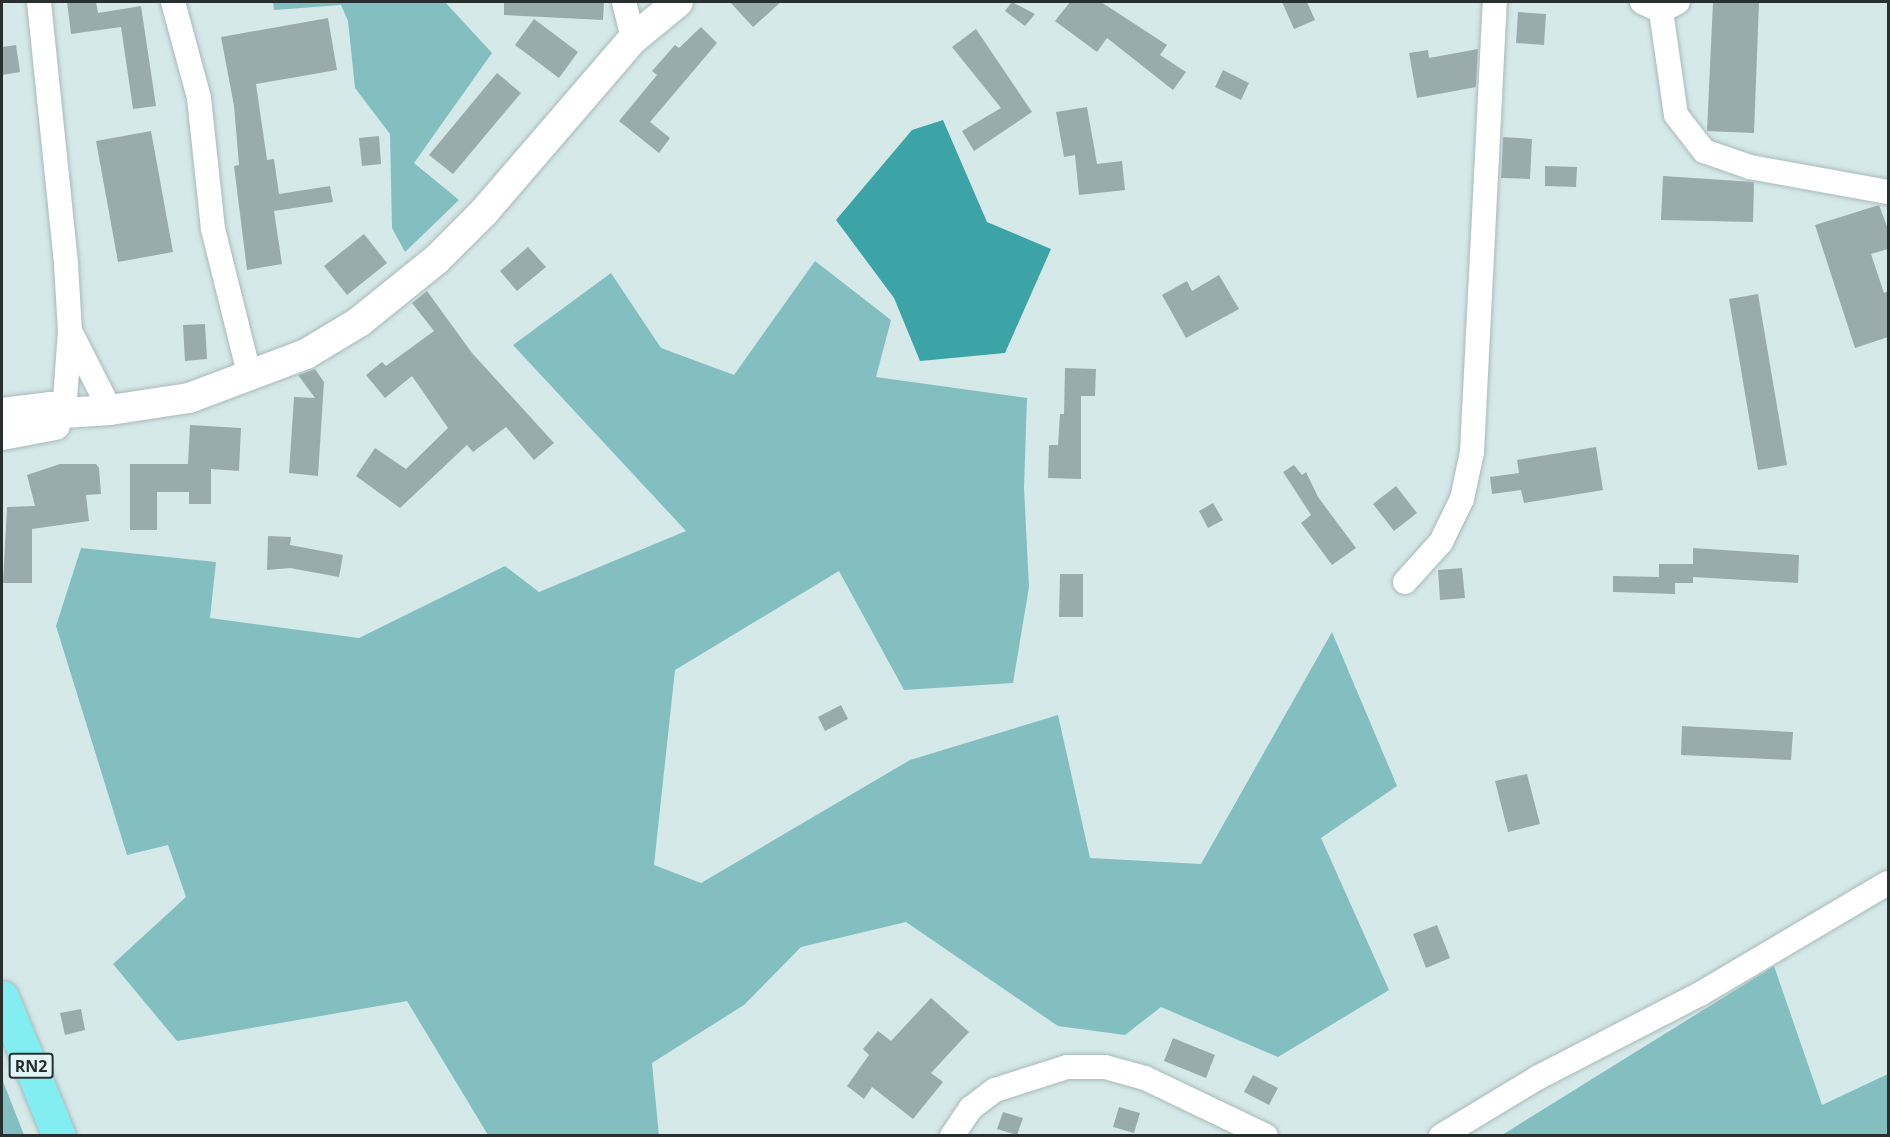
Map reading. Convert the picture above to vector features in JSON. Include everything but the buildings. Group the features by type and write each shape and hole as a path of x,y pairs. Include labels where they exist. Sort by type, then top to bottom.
{"highway":[{"name":"RN2","path":"2,997 59,1136"}],"street":[{"path":"2,435 55,426 64,413 69,331 54,108 39,2"},
{"path":"173,2 200,98 213,229 250,377"},
{"path":"624,2 633,39"},
{"path":"2,413 50,407 64,413 110,410 189,398 250,377 306,354 359,322 436,259 484,212 633,39 678,2"},
{"path":"1405,582 1441,542 1462,499 1472,452 1495,2"},
{"path":"1660,5 1676,115 1704,151 1750,167 1888,192"},
{"path":"69,331 110,410"},
{"path":"1441,1136 1537,1078 1700,994 1888,883"},
{"path":"952,1136 971,1108 995,1090 1067,1067 1106,1067 1145,1078 1266,1136"}],"shaded area":[{"path":"273,2 445,2 492,53 414,163 459,200 405,252 392,228 390,134 355,88 348,21 341,5 274,10"},
{"path":"943,120 987,222 1051,249 1005,353 920,361 894,298 836,220 912,130"},
{"path":"815,261 891,320 876,377 1027,398 1024,488 1029,587 1013,683 904,690 839,571 675,670 654,865 701,883 910,760 1058,715 1090,858 1201,864 1332,632 1397,786 1321,838 1389,990 1278,1057 1161,1007 1125,1035 1058,1026 906,922 801,947 744,1005 652,1063 659,1136 488,1135 407,1001 177,1041 113,964 186,897 168,845 127,855 56,626 81,548 216,562 210,618 359,638 505,566 539,592 686,531 513,345 611,273 661,348 734,375"},
{"path":"1774,966 1822,1105 1888,1074 1888,1135 1502,1135"},
{"path":"2,1079 24,1135 2,1135"}]}
